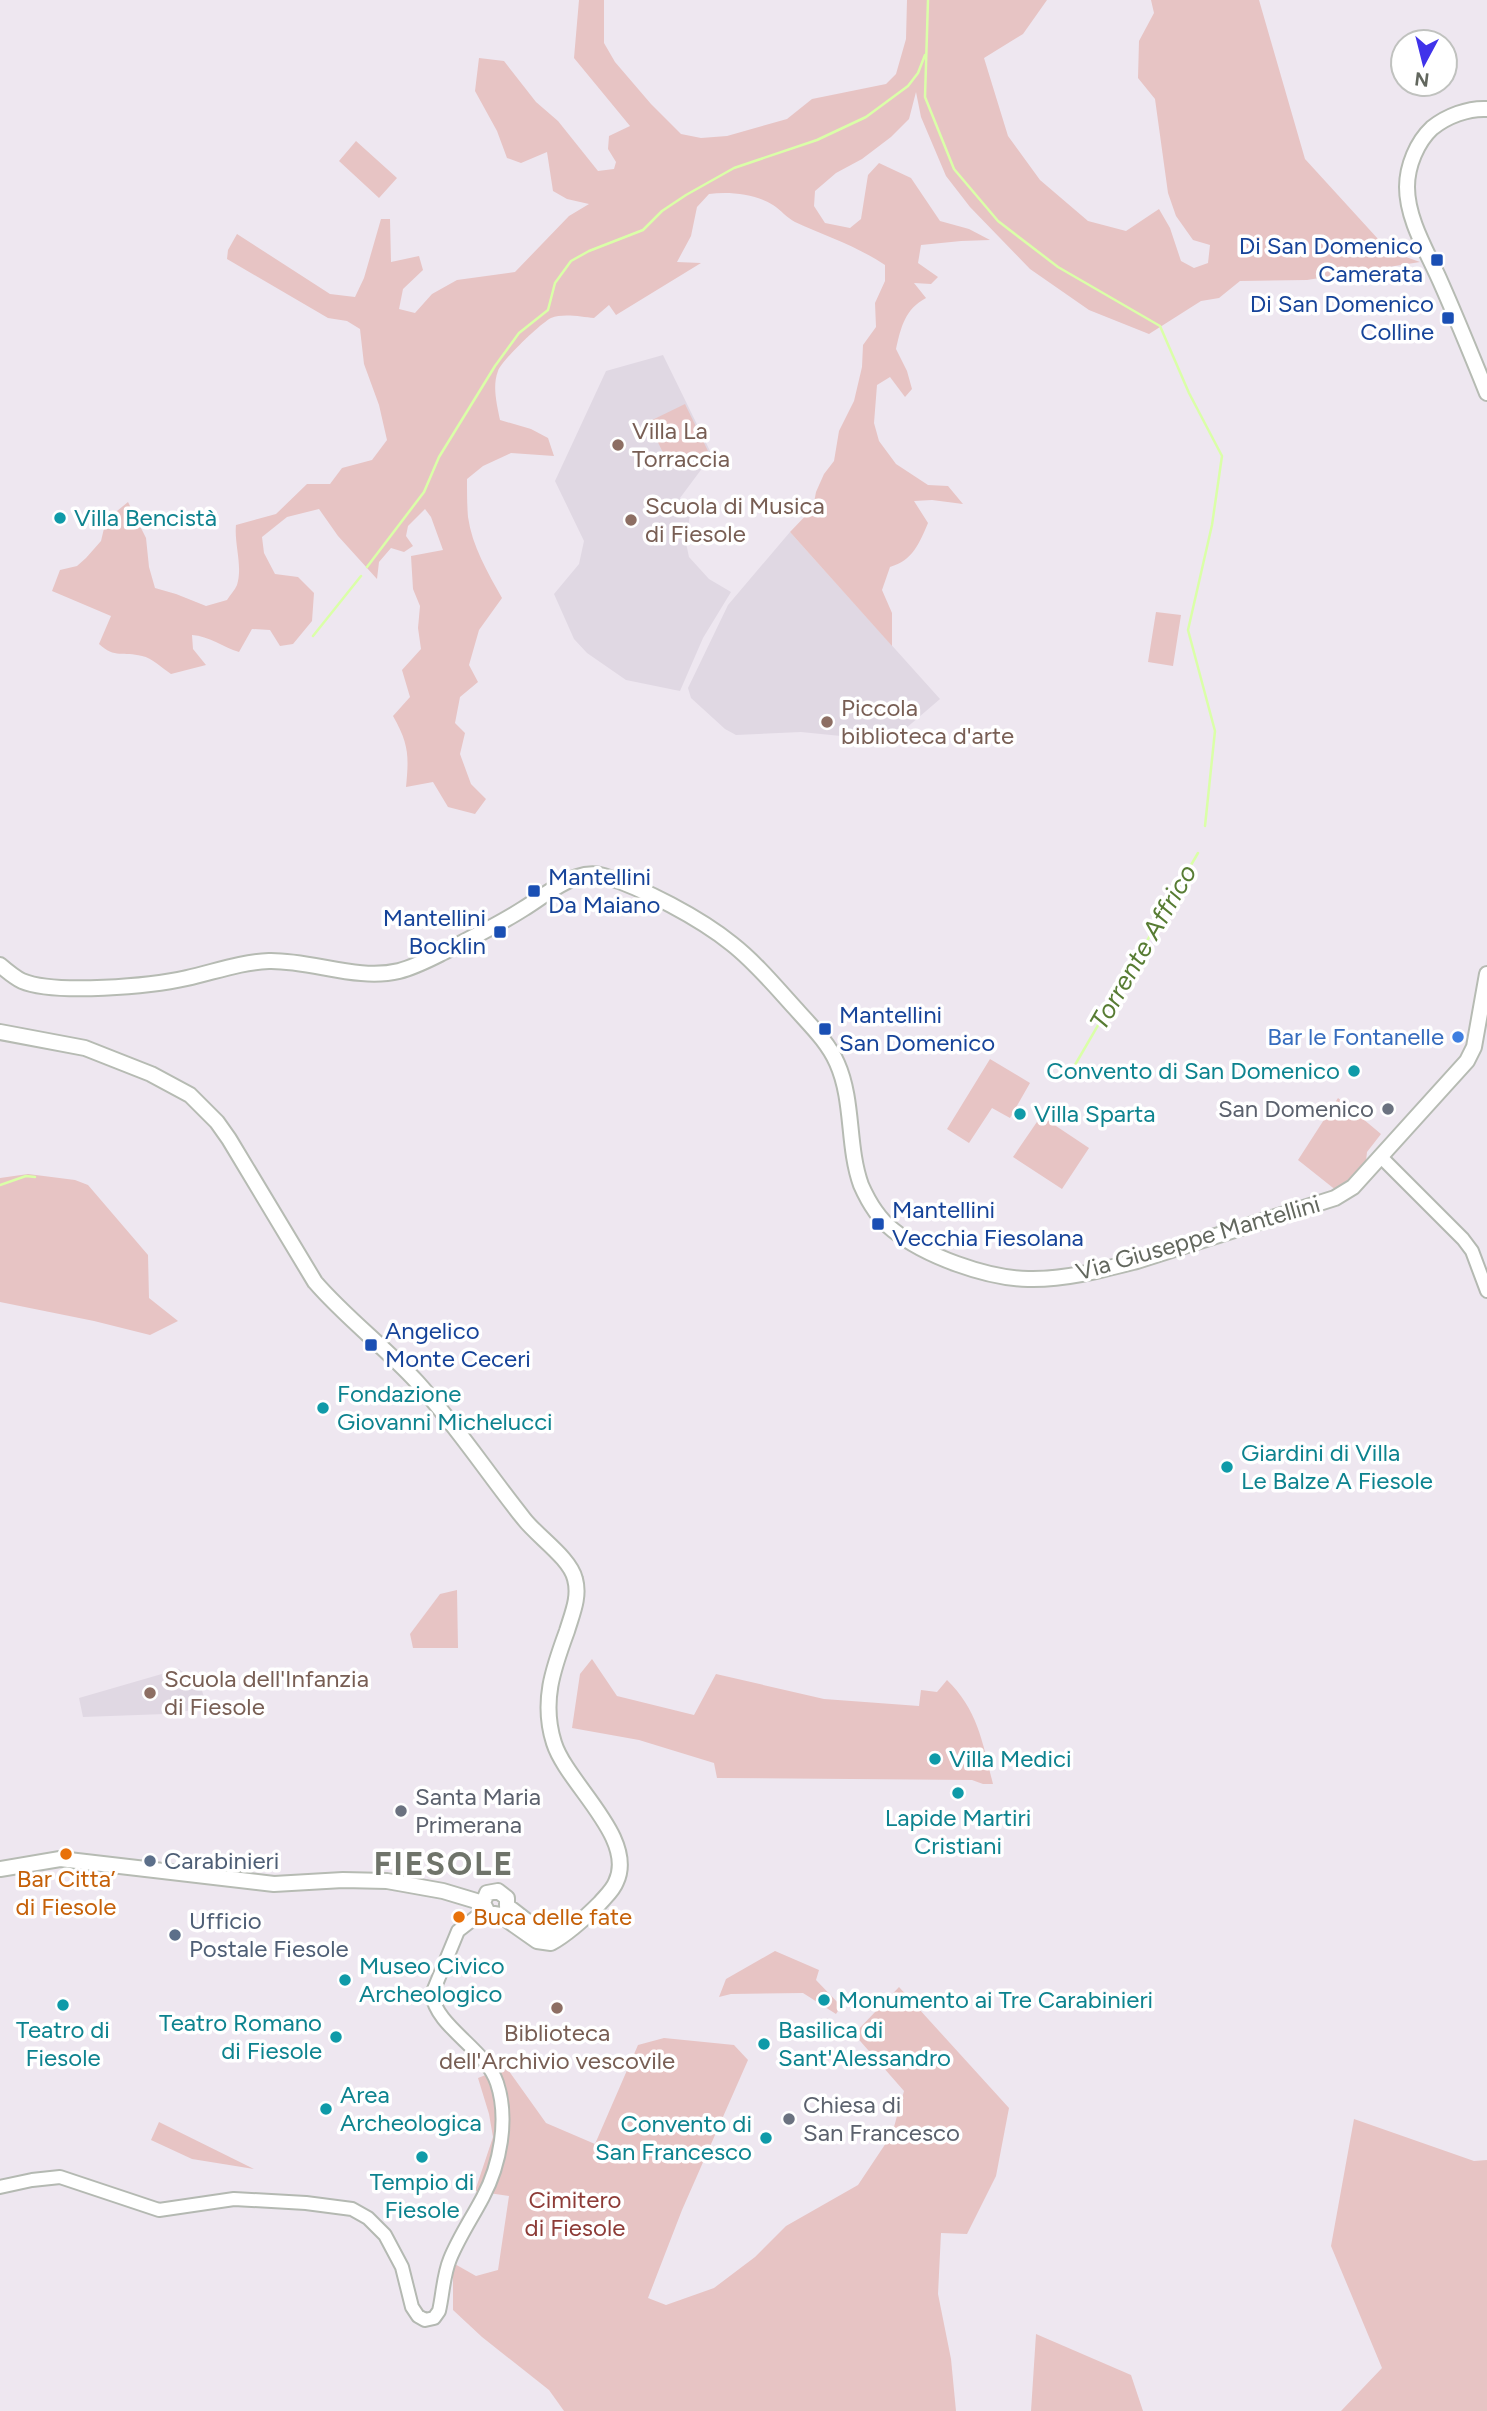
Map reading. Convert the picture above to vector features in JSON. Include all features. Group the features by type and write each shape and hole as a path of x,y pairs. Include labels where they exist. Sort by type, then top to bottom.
{"main road":[{"path":"1487,109 1464,112 1443,120 1429,131 1410,165 1407,184 1413,220 1487,393"},
{"name":"Via Giuseppe Mantellini","path":"0,965 22,981 61,988 163,983 246,963 269,961 385,973 414,966 443,952 579,876 600,875 669,905 712,929 762,972 819,1035 830,1050 842,1078 854,1156 862,1186 873,1207 891,1229 930,1252 1000,1276 1048,1279 1137,1261 1335,1198 1353,1187 1467,1061 1476,1038 1487,974"},
{"path":"0,1032 66,1044 105,1055 179,1087 202,1105 229,1139 316,1282 417,1382 526,1522 573,1573 576,1597 549,1684 548,1717 555,1749 606,1825 620,1855 621,1867 613,1888 593,1910 555,1941 544,1943 533,1939 504,1910 504,1895 498,1891 487,1894 484,1907"},
{"path":"0,1870 60,1859 274,1884 343,1880 403,1883 484,1907 491,1915 504,1910"}],"street":[{"path":"1381,1157 1472,1251 1487,1291"},
{"path":"0,2187 60,2177 159,2210 234,2199 320,2204 357,2211 385,2235 402,2267 412,2308 418,2316 430,2320 439,2311 450,2259 488,2187 502,2131 501,2101 493,2074 439,2013 433,2003 432,1994 458,1931 484,1907"}],"shaded area":[{"name":"Scuola di Musica di Fiesole","path":"663,355 712,455 680,498 690,513 686,543 689,557 709,579 731,592 703,638 680,691 626,680 587,653 574,639 554,594 579,564 584,541 555,481 606,371"},
{"path":"790,532 940,699 891,741 801,732 736,735 725,729 691,698 688,688 728,605"},
{"name":"Scuola dell'Infanzia di Fiesole","path":"179,1669 201,1687 207,1708 165,1714 83,1717 79,1698"}],"green space":[{"path":"579,0 604,0 604,43 615,62 681,134 701,138 727,136 787,119 812,99 886,84 896,74 906,39 907,0 1047,0 1023,34 984,58 1008,136 1040,180 1088,221 1126,231 1159,209 1170,228 1181,261 1194,268 1208,263 1210,245 1193,240 1176,216 1168,193 1155,99 1138,78 1139,41 1154,13 1151,0 1259,0 1305,159 1389,251 1420,262 1307,280 1240,281 1219,298 1201,301 1149,334 1089,310 1030,269 970,207 946,176 921,117 916,92 909,119 891,137 862,159 836,173 815,191 814,206 825,223 850,228 861,219 868,175 879,163 911,178 940,221 969,229 990,240 921,245 918,263 938,277 931,284 914,283 926,298 909,313 902,326 896,349 912,389 905,397 890,377 877,385 874,423 879,441 896,464 928,485 948,486 963,504 914,501 928,523 910,556 890,567 882,590 892,613 892,646 790,532 813,508 824,474 834,461 839,431 854,401 862,367 863,345 876,327 875,303 885,281 885,265 795,222 759,198 742,194 709,194 697,207 691,236 677,262 701,263 616,315 609,305 594,318 551,318 506,359 498,371 495,389 500,420 531,429 548,438 554,456 511,453 483,466 467,479 468,517 473,538 502,598 479,630 469,665 478,682 460,697 455,723 465,733 460,754 471,784 486,799 475,814 448,807 433,782 406,787 407,750 393,716 410,697 402,670 421,649 418,628 420,606 413,589 411,556 443,550 431,517 425,509 408,526 406,536 413,546 404,552 391,548 379,562 377,579 338,536 319,509 287,517 262,537 264,553 275,574 298,577 314,593 312,621 293,644 280,646 270,630 252,629 239,652 204,637 192,635 193,649 206,665 171,674 146,657 105,649 99,644 111,616 52,591 60,570 77,566 86,558 101,541 106,520 128,502 146,538 149,567 155,588 206,606 227,600 239,578 236,525 276,514 307,484 330,484 342,468 372,460 387,440 379,405 364,364 360,329 347,321 328,318 227,259 228,250 237,234 330,294 355,297 364,278 381,219 390,219 391,262 419,256 423,270 403,289 399,309 415,313 432,294 457,280 515,272 569,216 589,204 567,199 553,191 547,152 521,163 507,158 497,131 475,91 479,58 504,61 536,102 558,121 598,171 614,169 616,162 608,149 609,136 630,126 574,58"},
{"path":"356,141 397,178 379,198 339,161"},
{"path":"685,404 708,451 671,469 648,422"},
{"path":"1156,612 1181,615 1173,666 1148,662"},
{"path":"990,1059 1030,1083 1010,1118 992,1108 969,1143 947,1129"},
{"path":"1338,1098 1381,1134 1367,1152 1366,1161 1337,1191 1298,1160"},
{"path":"1041,1116 1089,1148 1062,1189 1013,1157"},
{"path":"28,1174 75,1180 88,1185 148,1255 149,1298 178,1321 150,1335 0,1302 0,1178"},
{"path":"457,1590 458,1648 413,1648 410,1634 440,1594"},
{"path":"592,1659 617,1696 694,1715 716,1674 824,1699 919,1706 921,1690 937,1692 947,1680 973,1716 993,1784 972,1780 717,1778 714,1763 639,1740 572,1728 580,1674"},
{"path":"775,1951 819,1970 816,1980 841,2006 836,2014 803,1993 731,1994 719,1997 726,1979"},
{"name":"Cimitero di Fiesole","path":"899,1987 1009,2108 996,2176 967,2234 941,2233 938,2294 951,2359 956,2411 564,2411 549,2390 482,2337 453,2310 453,2263 476,2276 498,2270 509,2196 475,2191 493,2137 478,2078 506,2067 546,2123 595,2144 638,2045 664,2038 734,2045 748,2060 682,2210 648,2298 666,2305 714,2288 755,2257 786,2226 858,2185 892,2134 904,2091 854,2034"},
{"path":"1354,2119 1474,2161 1487,2160 1487,2411 1341,2411 1382,2368 1331,2246"},
{"path":"159,2122 254,2169 192,2159 151,2140"},
{"path":"1036,2334 1131,2375 1143,2411 1031,2411"}],"waterway":[{"name":"Torrente Affrico","path":"928,0 925,97 954,169 998,221 1058,267 1160,326 1189,393 1222,456 1212,525 1188,630 1215,731 1205,826"},
{"path":"367,567 424,492 439,457 495,366 519,333 548,310 555,283 571,261 643,230 662,211 734,168 817,140 866,117 908,86 918,73 925,55"},
{"path":"313,636 361,576"},
{"name":"Torrente Affrico","path":"1068,1077 1198,853"},
{"path":"0,1185 26,1176 35,1177"}],"place":[{"name":"Di San Domenico Camerata","path":"1437,260"},
{"name":"Di San Domenico Colline","path":"1448,318"},
{"name":"Villa La Torraccia","path":"618,445"},
{"name":"Villa Bencistà","path":"60,518"},
{"name":"Scuola di Musica di Fiesole","path":"631,520"},
{"name":"Piccola biblioteca d'arte","path":"827,722"},
{"name":"Mantellini Da Maiano","path":"534,891"},
{"name":"Mantellini Bocklin","path":"500,932"},
{"name":"Mantellini San Domenico","path":"825,1029"},
{"name":"Bar le Fontanelle","path":"1458,1037"},
{"name":"Convento di San Domenico","path":"1354,1071"},
{"name":"San Domenico","path":"1388,1109"},
{"name":"Villa Sparta","path":"1020,1114"},
{"name":"Mantellini Vecchia Fiesolana","path":"878,1224"},
{"name":"Angelico Monte Ceceri","path":"371,1345"},
{"name":"Fondazione Giovanni Michelucci","path":"323,1408"},
{"name":"Giardini di Villa Le Balze A Fiesole","path":"1227,1467"},
{"name":"Scuola dell'Infanzia di Fiesole","path":"150,1693"},
{"name":"Villa Medici","path":"935,1759"},
{"name":"Lapide Martiri Cristiani","path":"958,1793"},
{"name":"Santa Maria Primerana","path":"401,1811"},
{"name":"Bar Citta’ di Fiesole","path":"66,1854"},
{"name":"Carabinieri","path":"150,1861"},
{"name":"Buca delle fate","path":"459,1917"},
{"name":"Ufficio Postale Fiesole","path":"175,1935"},
{"name":"Museo Civico Archeologico","path":"345,1980"},
{"name":"Monumento ai Tre Carabinieri","path":"824,2000"},
{"name":"Teatro di Fiesole","path":"63,2005"},
{"name":"Biblioteca dell'Archivio vescovile","path":"557,2008"},
{"name":"Teatro Romano di Fiesole","path":"336,2037"},
{"name":"Basilica di Sant'Alessandro","path":"764,2044"},
{"name":"Area Archeologica","path":"326,2109"},
{"name":"Chiesa di San Francesco","path":"789,2119"},
{"name":"Convento di San Francesco","path":"766,2138"},
{"name":"Tempio di Fiesole","path":"422,2157"}],"district":[{"name":"FIESOLE","path":"444,1864"}]}
